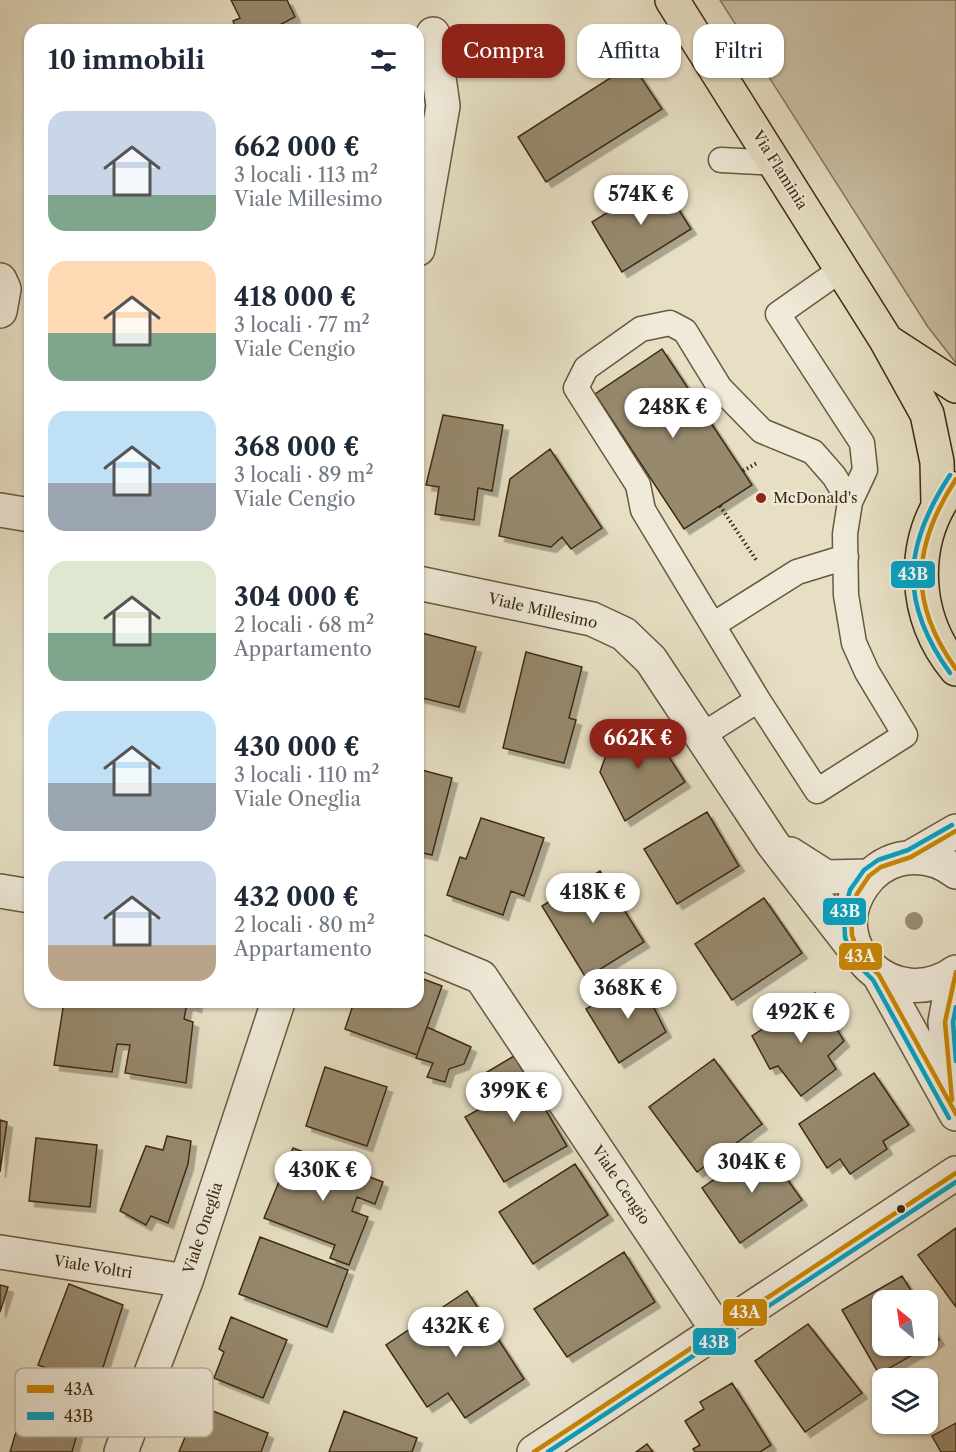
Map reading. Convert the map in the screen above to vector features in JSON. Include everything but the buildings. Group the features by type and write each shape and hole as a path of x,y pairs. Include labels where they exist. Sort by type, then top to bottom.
{"main road":[{"name":"Via Flaminia","path":"672,0 886,340 927,414 937,462 947,491"},
{"name":"Via Flaminia","path":"886,340 956,386"},
{"path":"947,491 924,540 920,578 926,617 942,652 956,669"}],"street":[{"path":"424,215 443,106 433,34"},
{"path":"0,280 4,289 0,311"},
{"path":"0,510 24,514"},
{"name":"Viale Millesimo","path":"424,584 592,619 624,634 651,660 773,844 869,965 955,1112"},
{"path":"955,972 937,982 917,987 897,984 869,965 852,935 851,914 857,894 869,876 881,867 910,857 956,831"},
{"name":"Viale Millesimo","path":"773,844 826,877 869,876"},
{"path":"910,857 930,858 956,872"},
{"path":"0,891 24,895"},
{"name":"Viale Cengio","path":"424,953 482,977 718,1331"},
{"name":"Viale Millesimo","path":"955,972 945,1022 955,1112"},
{"name":"Viale Oneglia","path":"153,1368 186,1281 276,1008"},
{"path":"534,1452 956,1173"},
{"name":"Viale Voltri","path":"0,1252 186,1281"},
{"name":"Viale Oneglia","path":"121,1452 127,1437"}],"lane":[{"path":"720,160 776,163"},
{"path":"842,269 778,314 862,443 866,470 850,502 845,534 846,595 854,643 867,672 905,735 817,791 758,700 643,510 638,485 576,388 586,368 642,329 670,322 685,331 720,388 762,431 813,452 834,476 850,502"},
{"path":"713,625 798,572 846,557"},
{"path":"701,736 758,700"}],"path":[{"path":"720,506 774,587"}],"shaded area":[{"path":"720,0 956,0 956,363 928,327 770,78 784,78 784,24 735,24"}],"transit line":[{"name":"43B","path":"950,475 934,501 923,526 913,574 915,598 922,622 933,647 950,673"},
{"name":"43A","path":"956,479 941,504 931,528 924,551 922,574 923,597 930,621 940,644 956,669"},
{"name":"43B","path":"949,1118 873,980 852,959 845,937 844,914 850,890 864,870 878,860 908,850 952,825"},
{"name":"43A","path":"956,831 911,857 881,867 869,876 857,894 851,914 852,935 859,955 879,975 956,1114"},
{"name":"43A","path":"952,1100 945,1022 956,972"},
{"name":"43B","path":"956,1007 953,1022 956,1061"},
{"name":"43A","path":"534,1452 956,1173"},
{"name":"43B","path":"548,1452 956,1182"}],"place":[{"name":"McDonald's","path":"761,498"}]}
